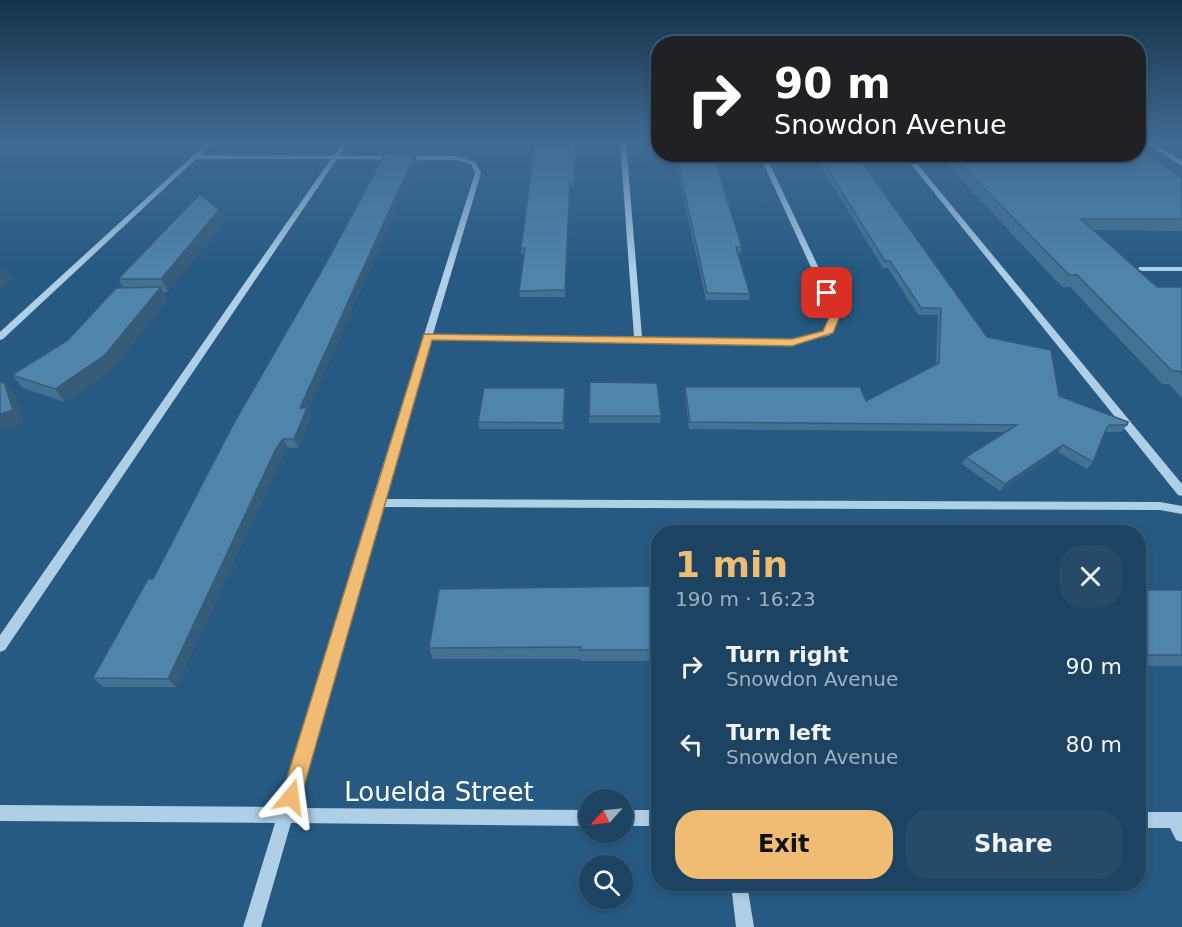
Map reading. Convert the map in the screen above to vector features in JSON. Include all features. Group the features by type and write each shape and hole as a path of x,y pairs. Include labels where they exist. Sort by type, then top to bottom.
{"street":[{"path":"0,337 164,185"},
{"path":"0,646 316,185"},
{"path":"252,927 377,503 474,185"},
{"path":"626,185 638,338"},
{"path":"428,337 638,338 792,342 828,333 836,313 777,185"},
{"path":"932,185 1182,492"},
{"path":"1142,268 1182,269"},
{"path":"377,503 1160,506 1182,510"},
{"name":"Louelda Street","path":"0,813 579,818"},
{"path":"633,818 651,818"},
{"path":"1146,821 1180,825"},
{"path":"740,891 745,927"}],"building":[{"path":"368,185 401,185 300,408 307,408 294,439 283,439 276,449 168,679 93,678 148,579 153,579 234,423"},
{"path":"529,185 570,185 565,290 519,291 525,248 521,248"},
{"path":"683,185 723,185 742,247 736,247 750,294 707,293"},
{"path":"838,185 878,185 987,337 1051,350 1059,396 1128,422 1127,425 1107,427 1093,462 1063,445 1005,484 966,457 1017,425 690,422 685,387 860,387 866,401 939,363 941,308 921,308 890,261 885,261"},
{"path":"981,185 1182,185 1182,219 1081,219 1157,287 1182,287 1182,374 1179,371 1172,371 1077,275 1069,275"},
{"path":"200,194 219,210 161,279 118,279"},
{"path":"161,287 105,355 55,389 12,375 68,340 116,288"},
{"path":"4,382 13,410 0,414 0,383"},
{"path":"590,382 657,383 661,416 589,416"},
{"path":"484,388 565,388 563,423 478,422"},
{"path":"651,586 651,650 581,650 581,647 429,648 439,589"},
{"path":"1146,590 1182,590 1182,655 1146,655"}],"route":[{"path":"291,797 428,337 638,338 792,342 828,333 836,313 827,293"}]}
